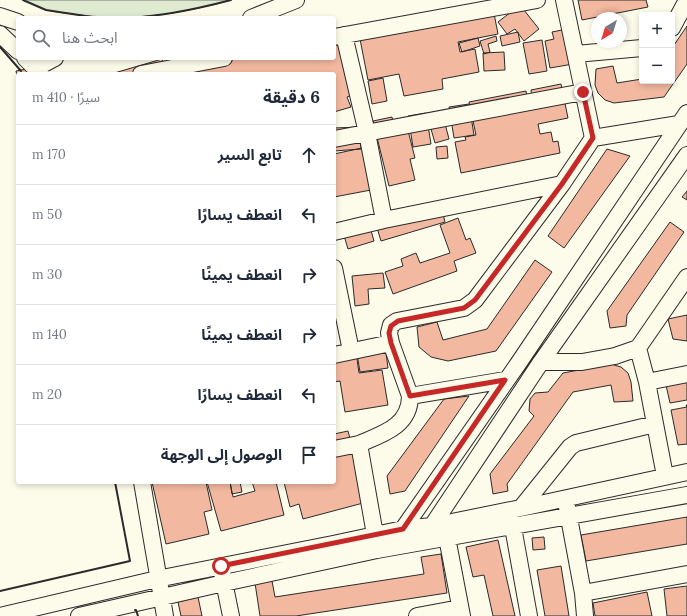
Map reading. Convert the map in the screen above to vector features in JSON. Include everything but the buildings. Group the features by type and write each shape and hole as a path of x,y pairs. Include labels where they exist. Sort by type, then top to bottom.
{"street":[{"path":"256,16 296,0"},
{"path":"384,220 366,132 339,36 482,5 537,0"},
{"path":"564,0 593,138"},
{"path":"675,22 686,0"},
{"path":"0,16 16,21"},
{"path":"0,34 16,49"},
{"path":"576,54 639,48"},
{"path":"34,67 50,60"},
{"path":"151,72 214,60"},
{"path":"336,139 583,92"},
{"path":"336,449 359,444 390,432 407,413 410,405 410,396 391,343 389,333 391,326 398,321 464,308 475,300 562,184 593,138 683,118"},
{"path":"403,529 505,380 518,364 683,118"},
{"path":"417,616 461,612 441,529 537,369 687,155"},
{"path":"336,232 384,220 562,184"},
{"path":"518,364 537,369 615,356 638,348 681,293 687,277"},
{"path":"336,278 351,351"},
{"path":"336,355 391,343"},
{"path":"638,348 647,382 665,476"},
{"path":"647,382 687,374"},
{"path":"410,396 505,380"},
{"path":"529,616 515,515 570,447 576,443 655,424"},
{"path":"359,444 376,543"},
{"path":"79,616 224,583 376,543 515,515 565,499 687,472"},
{"path":"147,484 158,579 165,616"},
{"path":"515,515 568,517 687,495"},
{"path":"565,499 583,593 585,616"},
{"path":"0,616 158,579 221,566 376,543 403,529 441,529"},
{"path":"221,566 230,616"},
{"path":"583,593 687,574"}],"green space":[{"path":"23,0 231,0 191,10 153,16 94,16 46,10"}],"wall":[{"path":"23,0 46,10 85,16"},
{"path":"154,16 180,12 231,0"},
{"path":"0,47 21,71"},
{"path":"0,591 130,561 115,484"},
{"path":"135,610 138,616"}],"route":[{"path":"221,566 403,529 505,380 410,396 391,343 389,333 391,326 398,321 451,312 464,308 475,300 562,184 593,138 583,92"}]}
